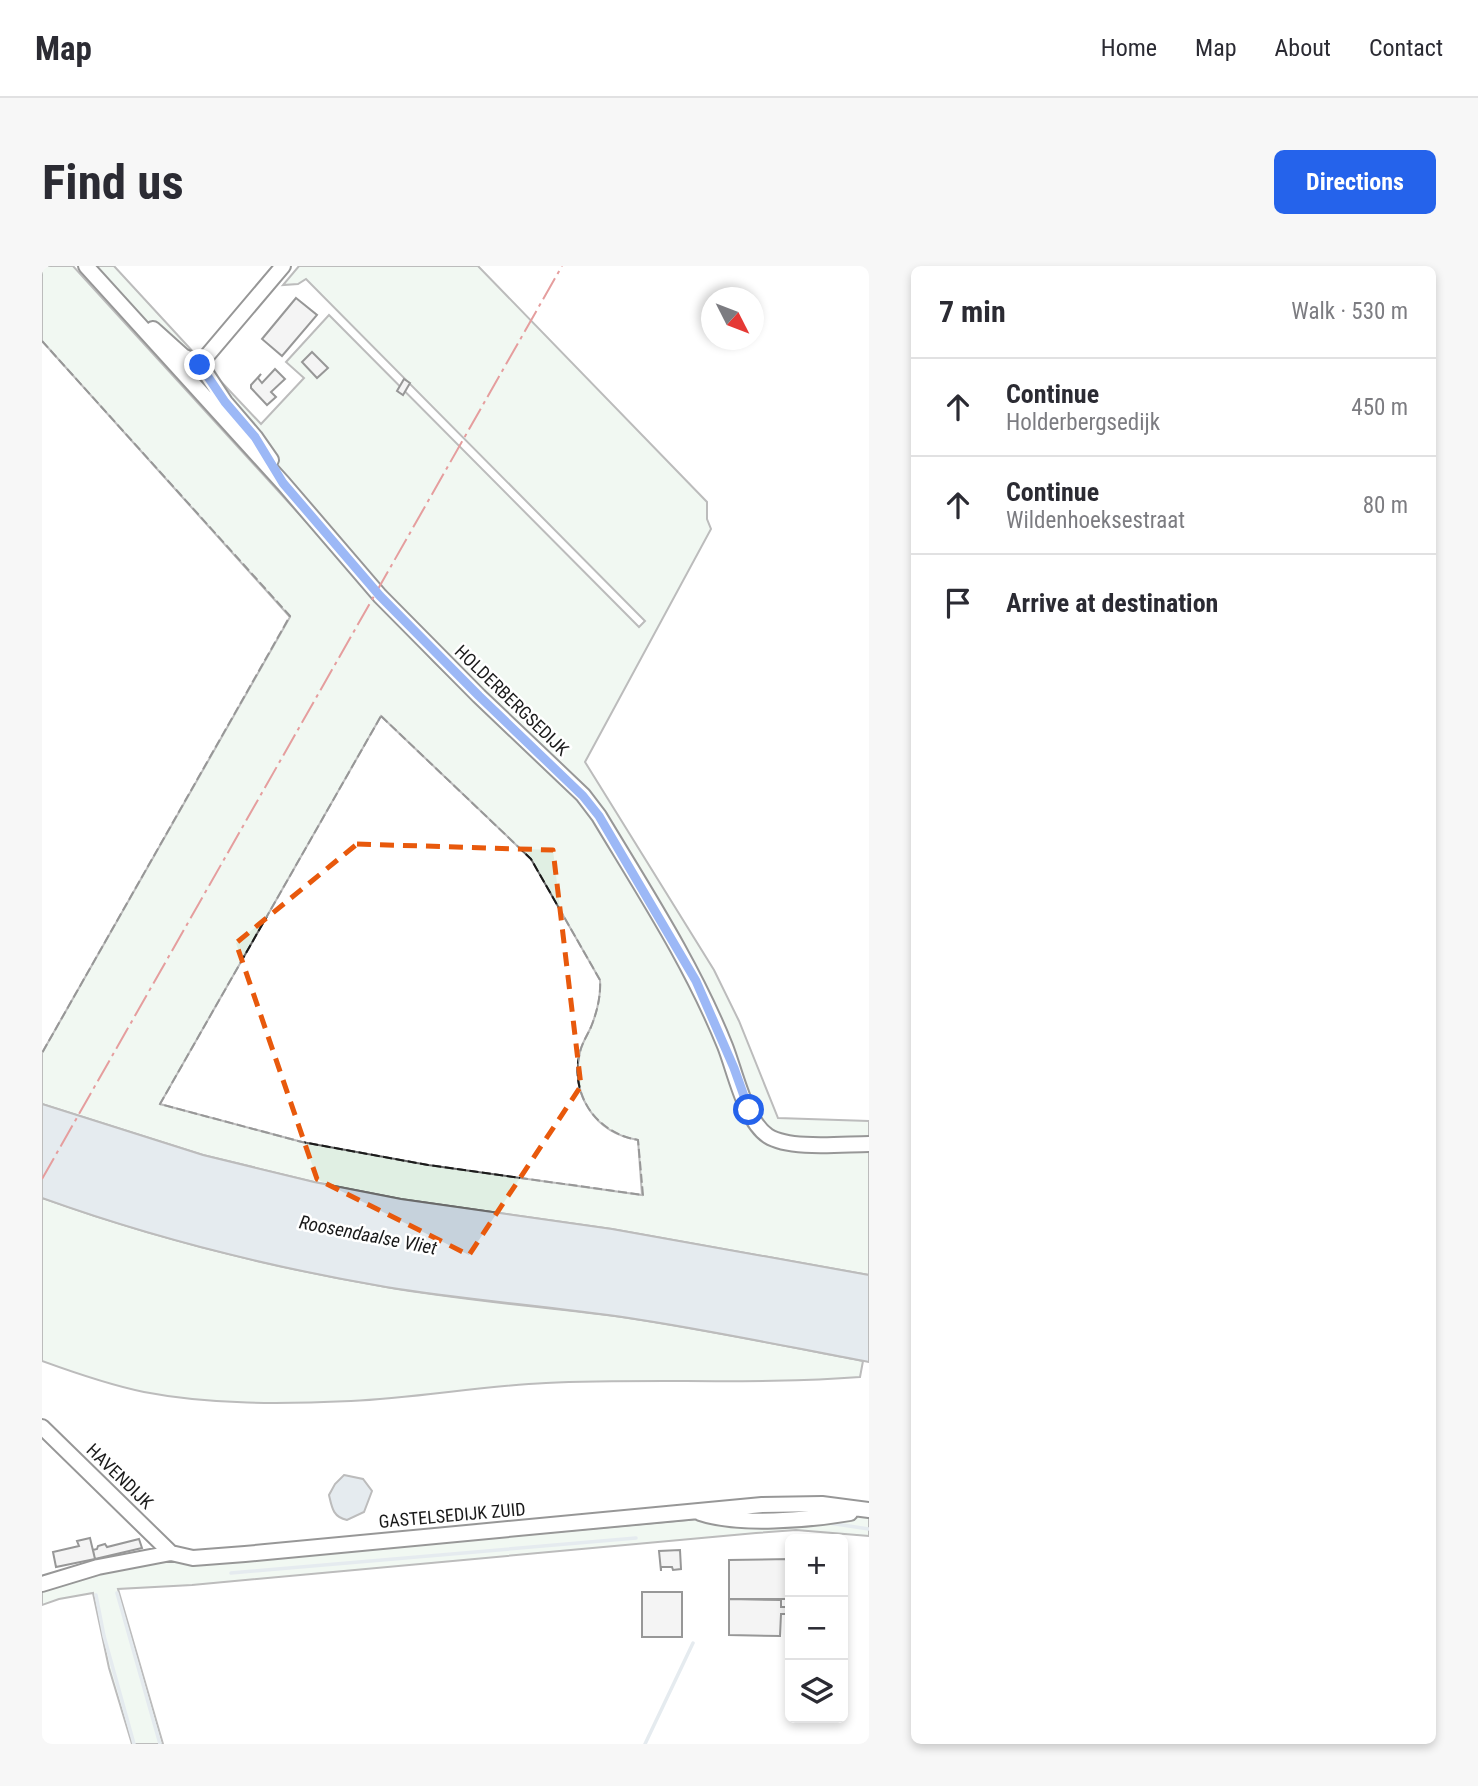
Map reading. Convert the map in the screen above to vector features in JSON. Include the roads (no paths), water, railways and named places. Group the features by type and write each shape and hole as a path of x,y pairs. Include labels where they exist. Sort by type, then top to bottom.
{"street":[{"name":"HOLDERBERGSEDIJK","path":"86,266 283,483 380,596 583,796 599,816 696,981 749,1110 759,1128 779,1141 802,1144 869,1144"},
{"path":"200,365 283,266"},
{"path":"126,311 159,333 183,356 200,365 225,402 255,437 283,483"},
{"name":"HAVENDIJK","path":"42,1427 170,1553"},
{"name":"GASTELSEDIJK ZUID","path":"42,1584 98,1567 170,1553 192,1558 245,1554 762,1505 822,1504 867,1510"}],"water":[{"name":"Roosendaalse Vliet","path":"42,1104 203,1155 314,1182 401,1199 612,1229 869,1275 869,1362 659,1323 416,1292 342,1279 255,1261 126,1226 42,1198"},
{"path":"344,1475 363,1479 372,1491 364,1512 347,1520 336,1514 329,1495"}],"waterway":[{"path":"829,1523 869,1529"},
{"path":"231,1573 636,1538"},
{"path":"117,1593 160,1744"},
{"path":"96,1595 104,1636 134,1744"},
{"path":"645,1744 693,1643"}]}
